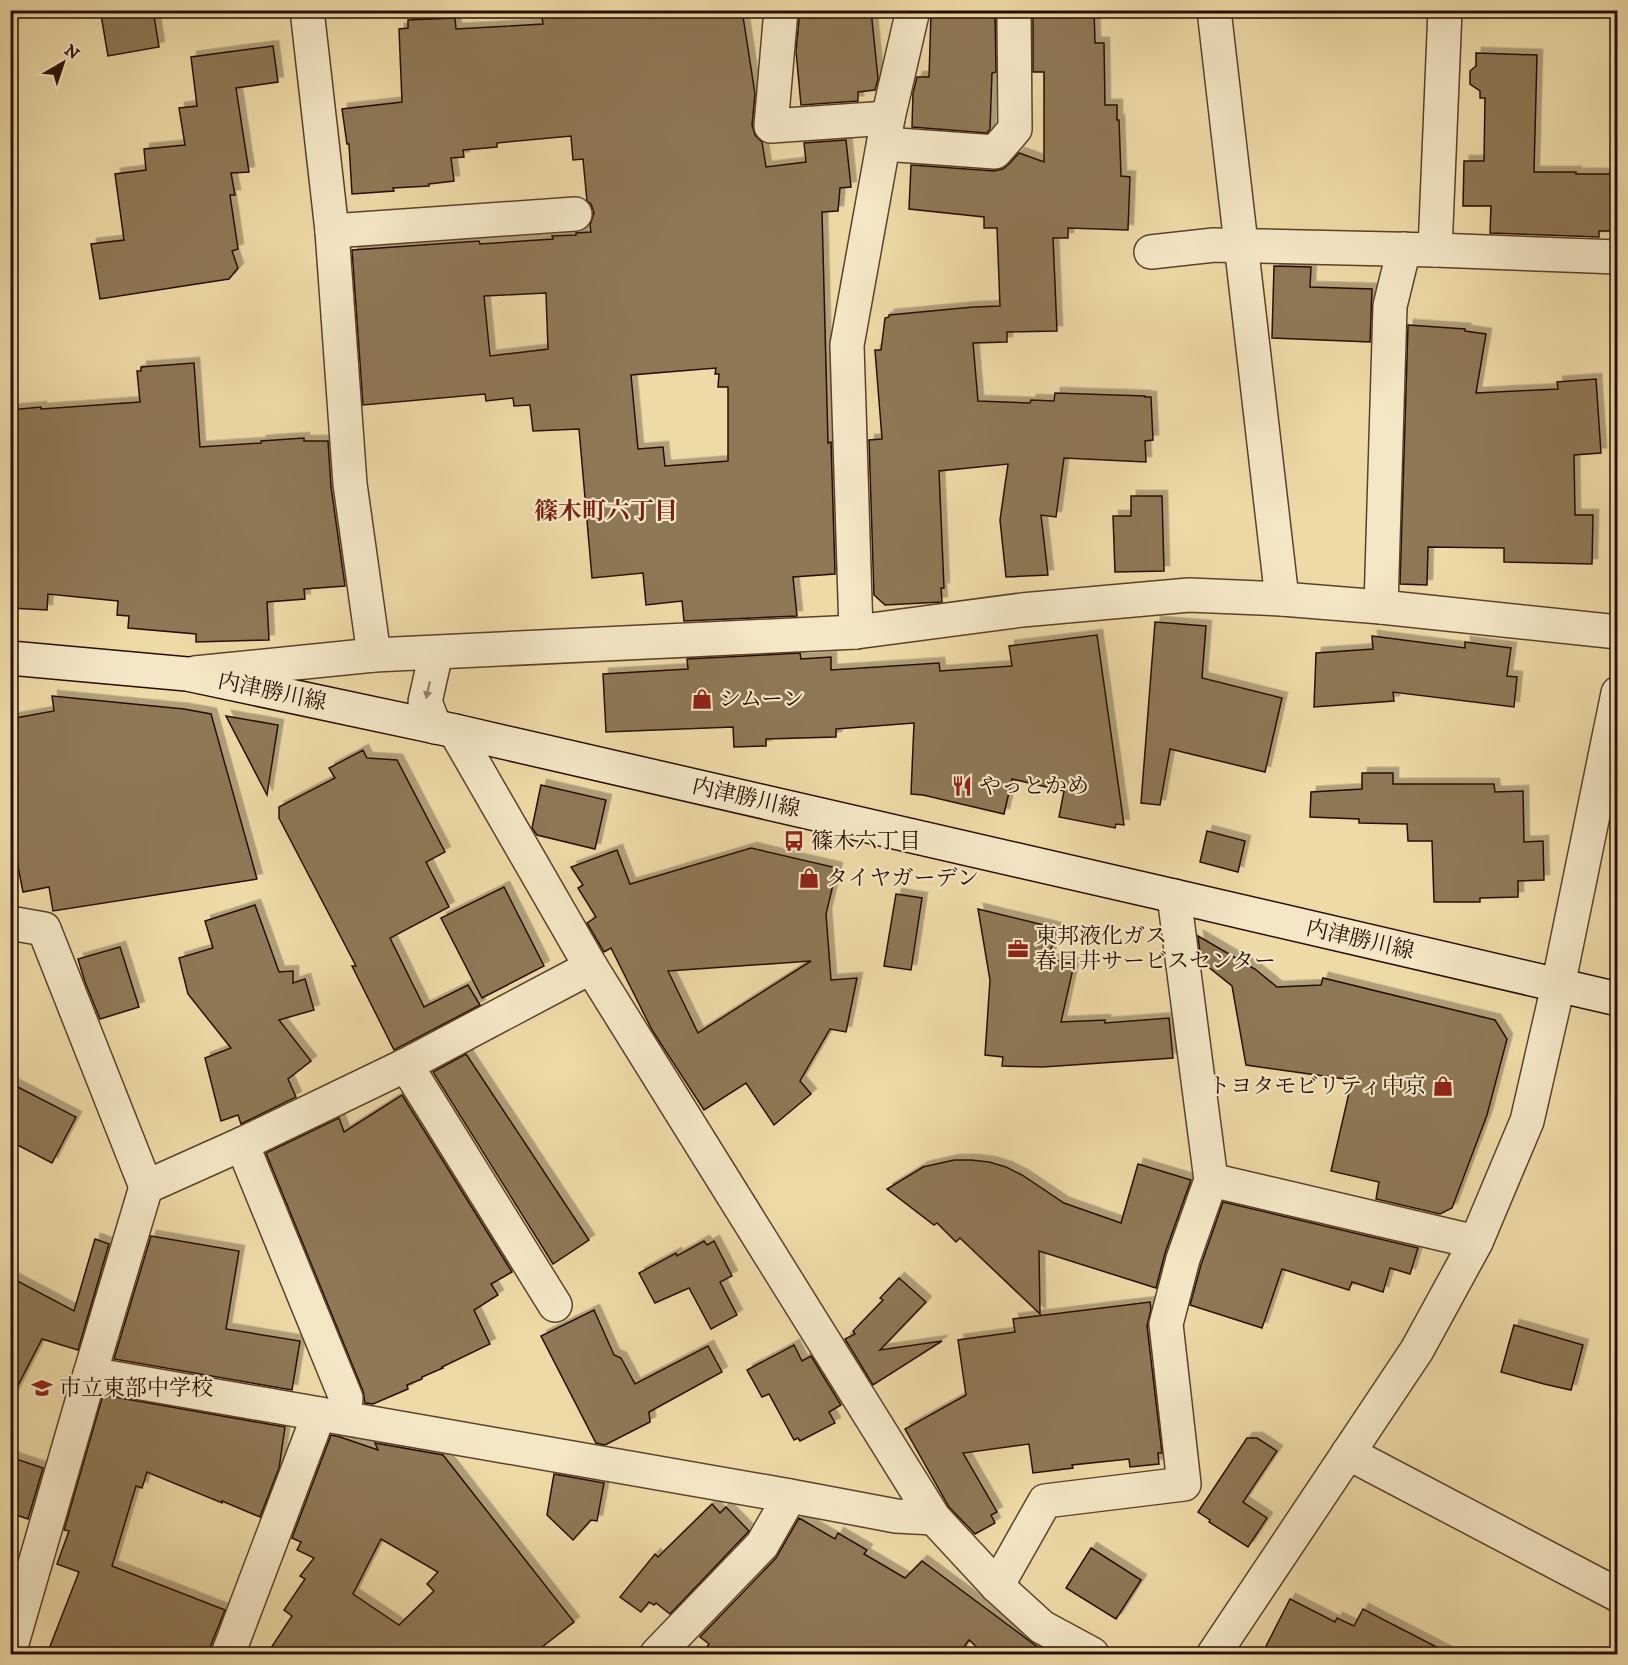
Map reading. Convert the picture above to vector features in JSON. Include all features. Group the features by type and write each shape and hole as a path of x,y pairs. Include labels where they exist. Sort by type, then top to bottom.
{"street":[{"path":"307,10 332,231 350,484 374,655"},
{"path":"781,10 771,126 886,131 995,152 1016,129 1014,10"},
{"path":"856,632 847,345 886,131 913,10"},
{"path":"1214,10 1282,599"},
{"path":"1381,607 1390,306 1420,250 1445,10"},
{"path":"332,231 575,214"},
{"path":"1151,252 1214,245 1617,257"},
{"path":"187,674 374,655 856,632 1022,610 1189,595 1282,599 1381,607 1617,632"},
{"path":"436,652 425,702 445,729 934,1518 997,1586 1042,1627 1092,1654"},
{"name":"内津勝川線","path":"10,658 187,674 445,729 1617,999"},
{"path":"1214,1654 1417,1350 1476,1242 1527,1121 1558,986 1617,693"},
{"path":"997,1586 1046,1501 1184,1484 1166,1324 1183,1259 1211,1180 1173,896"},
{"path":"10,923 44,929 146,1187 10,1650"},
{"path":"146,1187 242,1144 406,1065 591,967"},
{"path":"406,1065 555,1305"},
{"path":"228,1654 332,1416 346,1398 242,1144"},
{"path":"1211,1180 1476,1242"},
{"path":"90,1374 896,1516 934,1518"},
{"path":"1348,1453 1617,1595"},
{"path":"657,1654 762,1545 790,1496"}],"building":[{"path":"127,10 153,10 159,47 108,56 101,15"},
{"path":"541,10 742,10 755,94 752,125 755,135 762,142 766,167 806,162 804,143 846,140 851,187 840,188 838,211 822,212 828,443 831,442 835,574 793,577 797,616 684,621 682,601 646,605 643,573 592,578 579,429 533,431 530,405 514,406 513,398 486,401 485,394 363,405 352,250 479,241 480,244 553,239 552,236 591,232 590,225 594,213 591,204 587,201 583,159 573,160 571,136 497,143 497,147 463,150 464,157 451,158 454,181 429,184 429,186 393,188 394,191 352,194 349,144 347,144 342,109 402,102 399,29 408,28 408,20 455,18 456,29 543,24","holes":["546,293 548,349 490,356 484,296","716,368 715,374 719,374 718,387 728,387 728,461 665,466 663,447 638,449 631,375"]},
{"path":"800,10 871,10 878,79 875,90 858,92 858,101 801,105 796,51"},
{"path":"1033,10 1094,10 1095,43 1104,43 1105,105 1117,105 1121,176 1130,177 1128,230 1068,228 1068,238 1053,238 1057,331 1007,332 1007,342 973,343 978,401 1030,403 1031,400 1054,401 1055,393 1151,397 1153,440 1145,441 1146,462 1064,458 1056,517 1041,515 1048,575 1006,577 1000,520 1008,464 939,471 944,588 941,588 942,602 885,605 874,595 869,440 882,439 875,350 881,350 885,318 889,315 1000,306 997,228 984,228 984,217 909,209 911,165 994,171 1003,169 1019,153 1044,162 1044,72 1033,72"},
{"path":"931,14 995,14 996,72 992,73 990,129 987,133 912,127 913,93 917,77 929,77"},
{"path":"273,46 278,82 236,88 249,172 231,173 235,195 230,195 238,249 232,251 238,268 229,279 100,299 91,244 124,240 115,174 146,170 144,149 185,145 179,108 197,106 191,57"},
{"path":"1476,53 1537,55 1534,172 1613,174 1613,231 1599,231 1599,237 1490,233 1491,206 1463,206 1464,161 1484,161 1485,98 1480,98 1480,91 1470,84 1470,71 1476,66"},
{"path":"1274,266 1311,267 1310,287 1372,289 1370,342 1272,338"},
{"path":"1408,325 1465,329 1465,331 1486,334 1476,393 1558,389 1557,382 1596,379 1601,453 1574,455 1575,515 1593,515 1592,564 1504,562 1504,548 1428,547 1427,585 1400,584"},
{"path":"194,363 200,447 304,438 304,441 328,441 331,487 345,586 304,589 305,599 267,602 269,640 196,642 196,634 128,628 129,616 117,615 118,601 48,594 47,610 10,608 10,410 140,402 137,371 141,371 141,367"},
{"path":"1131,496 1162,496 1164,571 1115,572 1113,516 1131,516"},
{"path":"1155,622 1206,626 1202,678 1282,698 1265,772 1170,749 1160,805 1141,803"},
{"path":"1097,635 1124,825 1116,824 1115,828 1059,817 1064,791 1012,779 1004,814 911,794 914,723 836,729 836,737 766,739 766,746 734,747 733,727 606,732 603,674 688,669 687,659 800,653 801,659 831,657 831,670 939,663 940,671 1012,666 1009,646"},
{"path":"1372,636 1465,648 1465,642 1511,648 1507,676 1517,677 1514,707 1393,692 1394,701 1314,707 1316,653 1373,649"},
{"path":"52,696 184,709 211,714 257,879 53,911 49,887 23,892 10,826 10,719 54,711"},
{"path":"226,716 278,725 267,795"},
{"path":"363,750 367,758 397,760 445,852 426,862 449,907 390,938 424,1007 468,985 480,1005 394,1050 352,966 356,966 279,818 279,807 335,778 329,768"},
{"path":"1362,773 1393,773 1393,784 1494,784 1495,792 1523,791 1524,842 1543,841 1544,880 1518,881 1518,897 1480,898 1480,902 1434,902 1432,841 1408,841 1407,824 1359,823 1359,819 1310,817 1311,792 1362,789"},
{"path":"541,785 606,800 595,849 537,835 532,828"},
{"path":"1207,831 1245,841 1238,872 1200,862"},
{"path":"751,848 837,868 826,914 831,980 857,978 846,1032 830,1029 800,1081 811,1094 774,1125 746,1083 704,1110 652,1030 611,948 604,952 587,923 596,917 578,888 583,885 571,867 617,850 630,884","holes":["811,961 698,1033 668,971"]},
{"path":"504,887 544,966 482,998 441,918"},
{"path":"896,894 922,898 911,970 884,966"},
{"path":"255,905 279,972 293,971 293,983 305,979 314,1010 279,1020 311,1061 288,1079 296,1097 241,1124 238,1115 221,1121 205,1058 231,1048 188,994 179,958 213,948 205,921"},
{"path":"978,909 1056,928 1049,959 1074,964 1061,1022 1105,1020 1105,1023 1169,1018 1173,1058 1043,1067 1002,1066 1003,1057 985,1055 990,980"},
{"path":"1198,936 1255,969 1277,987 1321,985 1323,978 1495,1020 1507,1039 1487,1115 1452,1208 1440,1214 1376,1199 1379,1182 1331,1171 1352,1080 1246,1065 1232,986 1201,961"},
{"path":"120,947 139,1007 100,1019 78,959"},
{"path":"466,1054 589,1240 553,1264 433,1072"},
{"path":"10,1083 76,1117 52,1163 10,1141"},
{"path":"402,1095 512,1272 491,1284 498,1295 474,1310 490,1344 407,1385 408,1389 373,1404 365,1403 363,1391 266,1153 339,1118 344,1132"},
{"path":"954,1160 989,1162 1006,1167 1064,1203 1121,1223 1138,1164 1191,1180 1165,1253 1156,1288 1039,1251 1040,1314 960,1238 956,1242 937,1223 934,1225 887,1189 923,1167"},
{"path":"1223,1202 1418,1248 1410,1274 1390,1268 1383,1292 1352,1282 1349,1290 1282,1269 1262,1328 1190,1305"},
{"path":"151,1236 239,1251 226,1329 300,1341 292,1390 114,1359"},
{"path":"95,1239 109,1244 78,1350 42,1339 10,1401 10,1277 74,1311"},
{"path":"704,1241 707,1245 714,1241 732,1276 720,1282 737,1315 711,1329 689,1288 655,1303 639,1273"},
{"path":"899,1278 926,1302 880,1350 942,1341 873,1385 845,1339 855,1334 853,1331 883,1300 880,1298"},
{"path":"1150,1302 1151,1309 1147,1326 1162,1453 1158,1453 1159,1464 1130,1467 1129,1459 1072,1465 1073,1468 1033,1473 1029,1444 963,1453 997,1512 991,1515 995,1523 975,1534 949,1507 905,1429 966,1395 958,1340 1015,1332 1013,1319"},
{"path":"594,1310 614,1355 621,1358 635,1384 708,1346 722,1372 649,1412 650,1422 605,1445 596,1443 541,1336"},
{"path":"1514,1325 1583,1345 1571,1390 1501,1372"},
{"path":"794,1345 802,1361 811,1356 841,1405 829,1412 835,1423 800,1441 798,1438 794,1440 769,1394 762,1397 747,1370"},
{"path":"103,1395 285,1427 279,1468 260,1517 147,1472 142,1488 136,1486 112,1566 225,1610 210,1647 210,1654 139,1654 117,1647 115,1654 47,1654 79,1572 57,1564 69,1531 64,1530"},
{"path":"331,1435 378,1450 375,1443 443,1455 574,1622 533,1654 267,1654 292,1616 284,1610 305,1579 300,1576 314,1558 297,1550 301,1542 292,1538","holes":["381,1539 438,1572 427,1584 434,1591 399,1625 353,1594"]},
{"path":"1247,1438 1257,1438 1277,1451 1243,1502 1267,1518 1248,1547 1209,1522 1210,1520 1198,1512"},
{"path":"10,1457 43,1468 28,1519 10,1513"},
{"path":"554,1474 604,1483 597,1521 591,1520 573,1540 547,1515"},
{"path":"712,1504 720,1513 726,1507 749,1531 670,1614 656,1603 654,1605 649,1602 641,1612 620,1597 655,1554 658,1557"},
{"path":"799,1518 835,1539 838,1533 867,1550 864,1554 905,1578 922,1561 1047,1654 984,1654 969,1640 959,1654 703,1654 709,1644 700,1637 776,1558"},
{"path":"1091,1548 1141,1580 1116,1619 1066,1588"},
{"path":"1290,1599 1335,1622 1337,1618 1354,1626 1363,1609 1450,1654 1262,1654"}],"place":[{"name":"シムーン","path":"702,699"},
{"name":"やっとかめ","path":"962,786"},
{"name":"篠木六丁目","path":"794,841"},
{"name":"タイヤガーデン","path":"809,878"},
{"name":"東邦液化ガス 春日井サービスセンター","path":"1018,949"},
{"name":"トヨタモビリティ中京","path":"1443,1086"},
{"name":"市立東部中学校","path":"42,1388"}],"district":[{"name":"篠木町六丁目","path":"606,512"}]}
